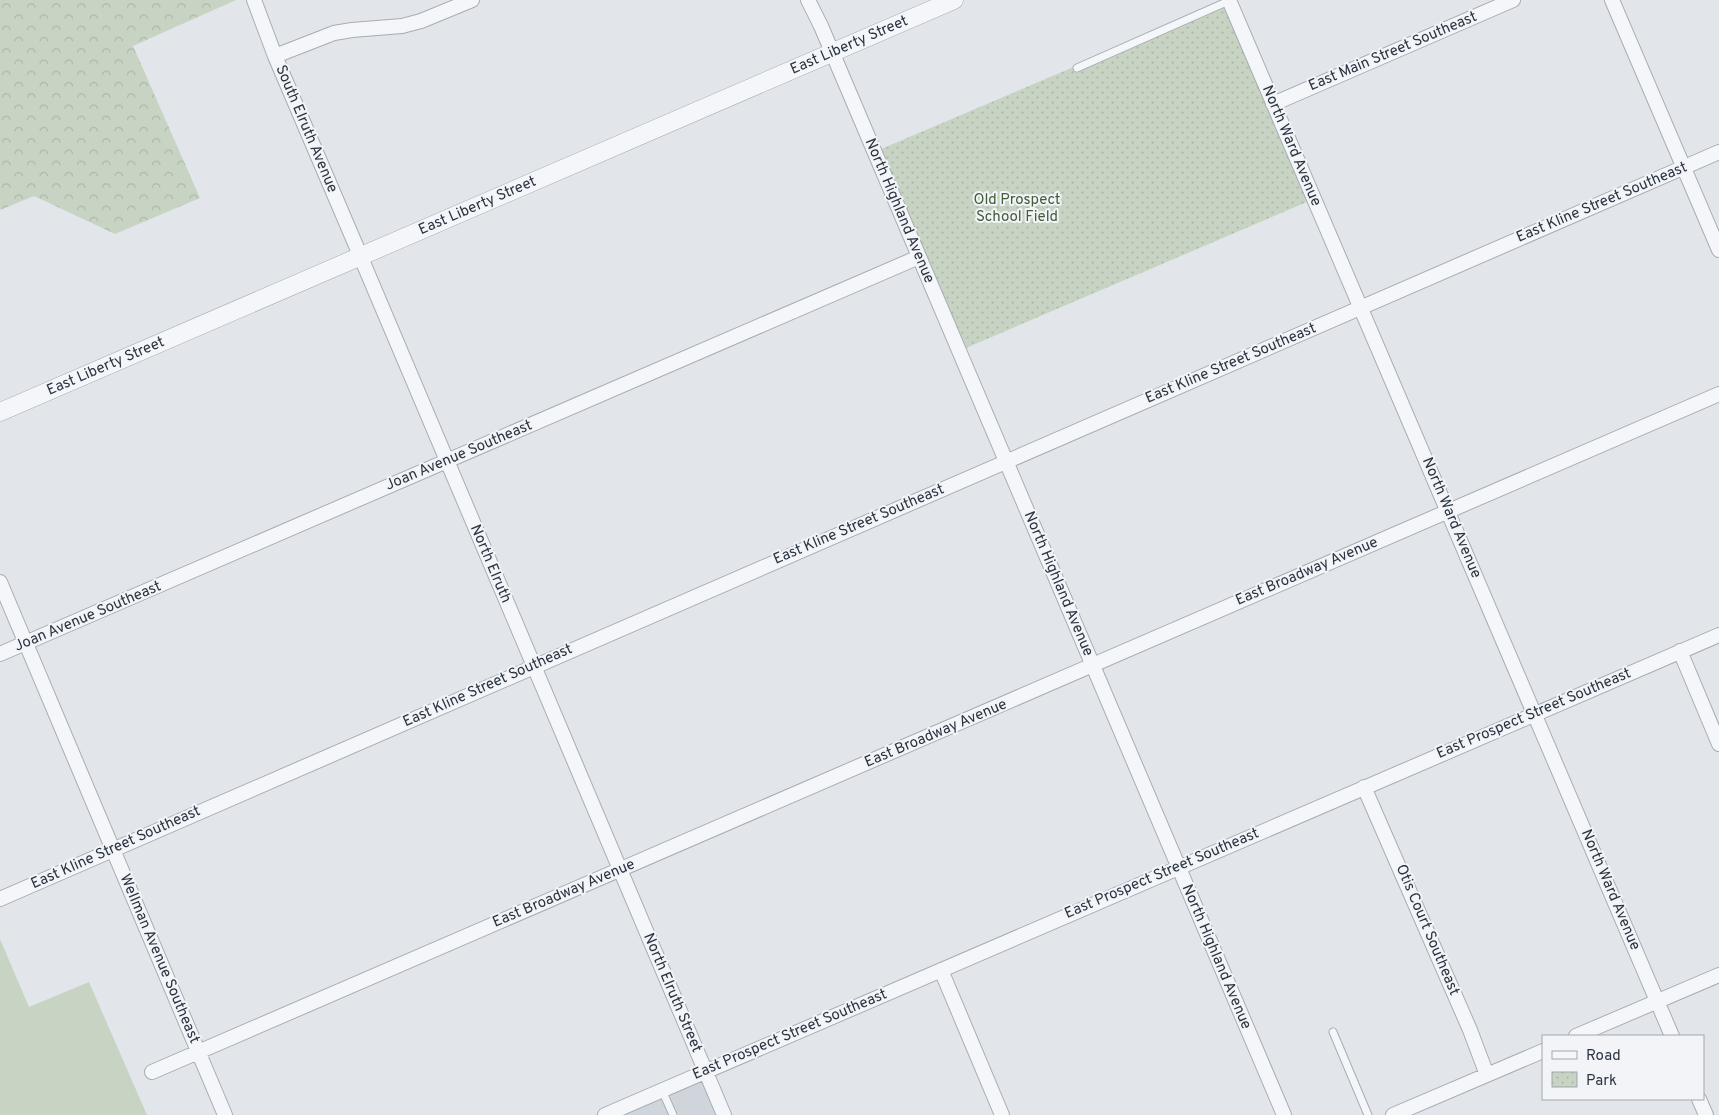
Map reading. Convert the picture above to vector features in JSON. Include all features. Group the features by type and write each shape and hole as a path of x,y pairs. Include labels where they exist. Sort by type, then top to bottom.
{"street":[{"name":"South Elruth Avenue","path":"254,0 275,56 360,257"},
{"path":"275,56 334,33 394,27 421,22 472,0"},
{"name":"North Highland Avenue","path":"808,0 1284,1115"},
{"name":"East Liberty Street","path":"0,412 954,0"},
{"name":"North Ward Avenue","path":"1230,0 1672,1035"},
{"name":"East Main Street Southeast","path":"1273,104 1513,0"},
{"path":"1612,0 1719,250"},
{"name":"East Kline Street Southeast","path":"0,899 1719,152"},
{"name":"North Elruth","path":"360,257 621,870"},
{"name":"Joan Avenue Southeast","path":"0,654 919,257"},
{"name":"East Broadway Avenue","path":"152,1072 1719,394"},
{"name":"Wellman Avenue Southeast","path":"0,582 225,1115"},
{"name":"East Prospect Street Southeast","path":"605,1115 1719,634"},
{"path":"1680,651 1719,744"},
{"name":"Otis Court Southeast","path":"1364,787 1470,1030 1487,1075"},
{"name":"North Elruth Street","path":"621,870 724,1115"},
{"path":"940,970 1002,1115"},
{"path":"1578,1035 1719,975"},
{"path":"1393,1115 1542,1050"},
{"path":"1699,1100 1706,1115"}],"lane":[{"path":"1077,68 1230,0"},
{"path":"1333,1032 1368,1115"},
{"path":"662,1090 673,1115"}],"shaded area":[{"path":"706,1071 724,1115 605,1115"}],"green space":[{"path":"0,0 236,0 133,46 200,198 115,234 34,196 0,210"},
{"name":"Old Prospect School Field","path":"1229,1 1314,199 959,351 874,152"},
{"path":"0,939 29,1007 89,982 147,1115 0,1115"}]}
